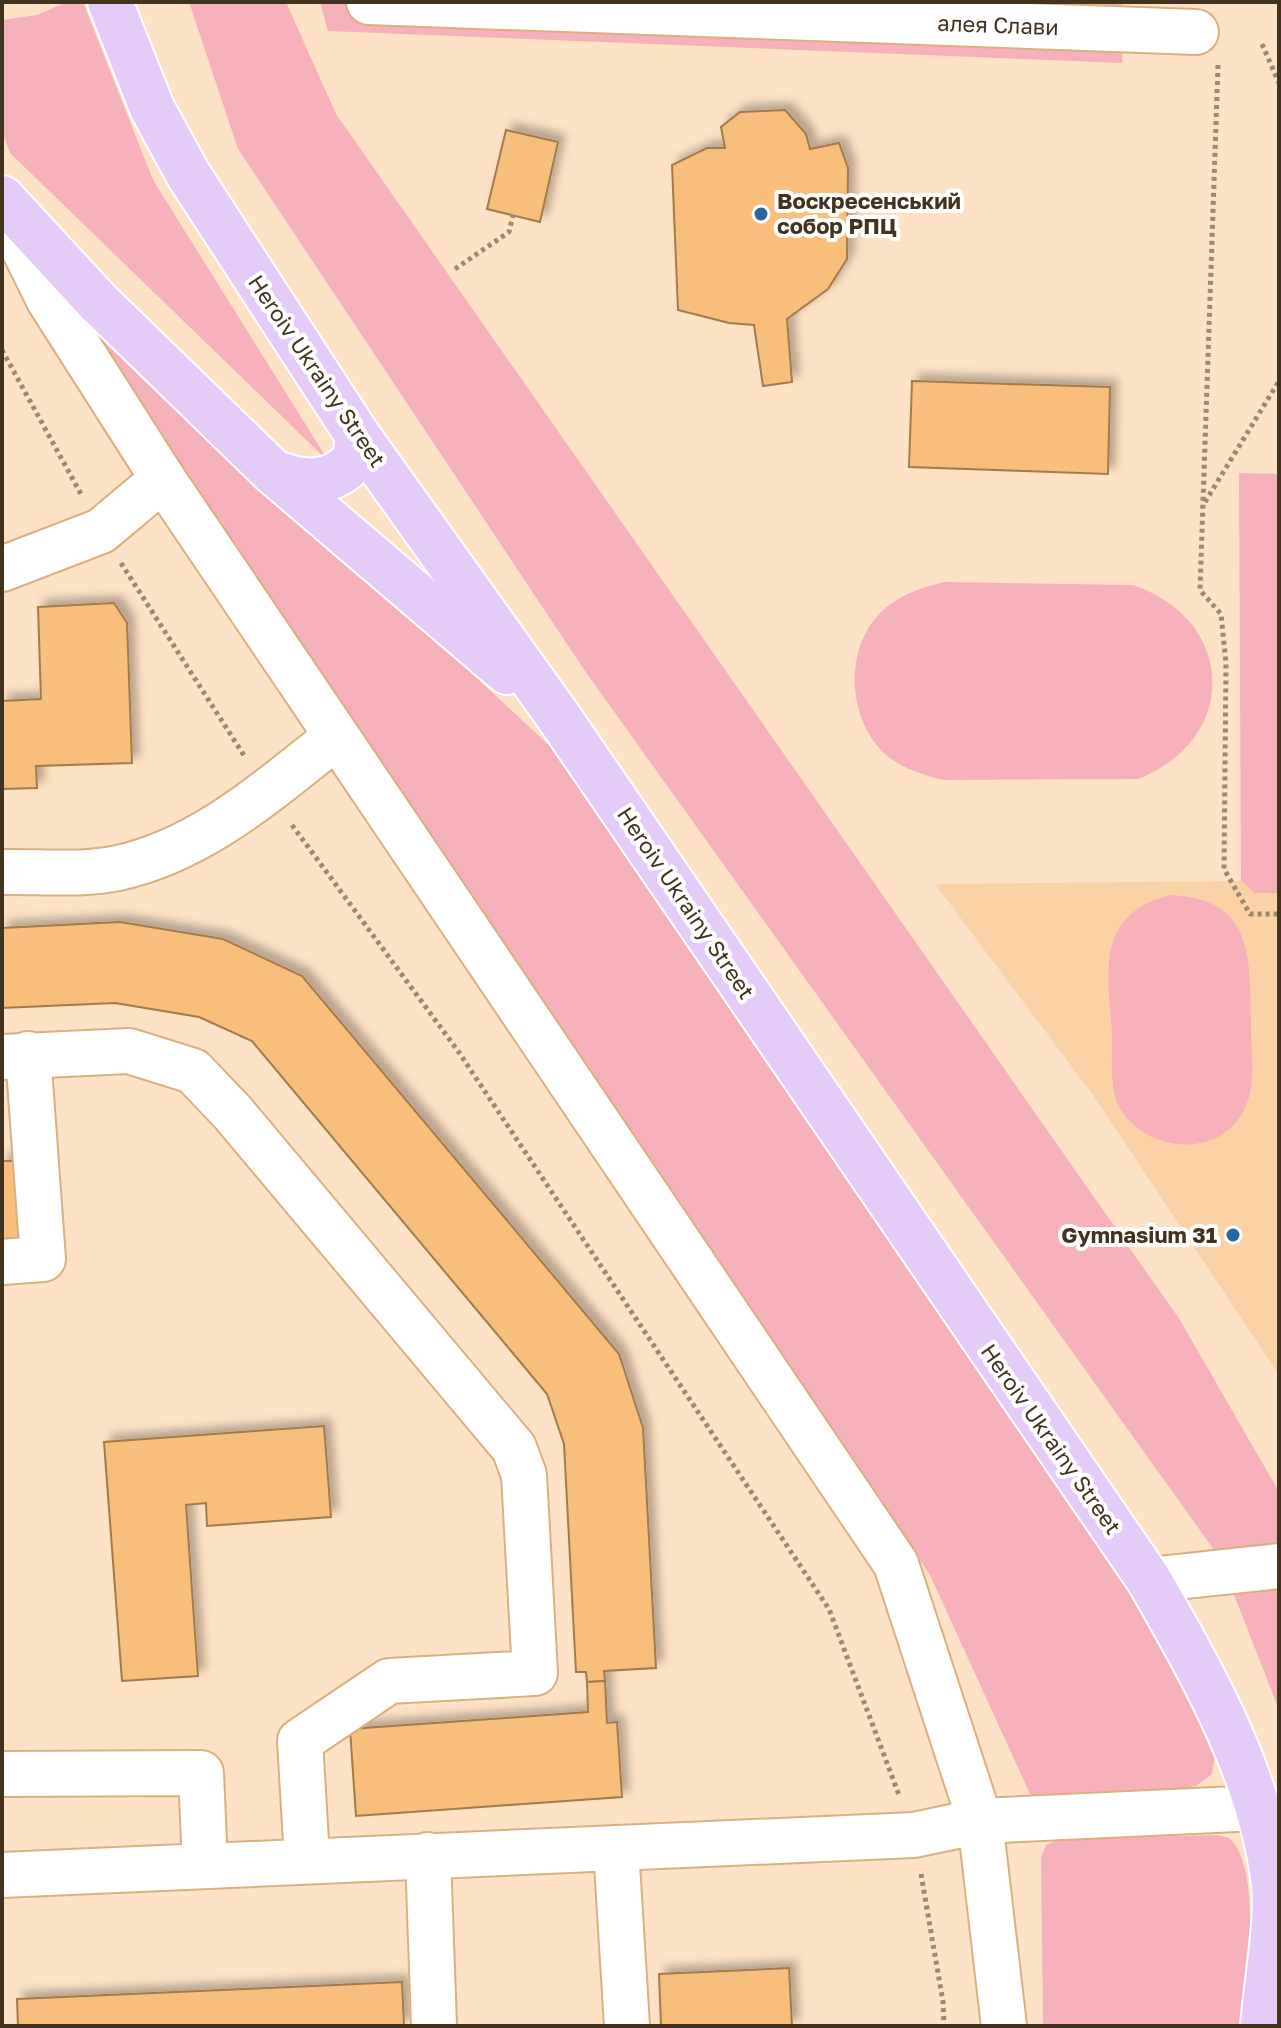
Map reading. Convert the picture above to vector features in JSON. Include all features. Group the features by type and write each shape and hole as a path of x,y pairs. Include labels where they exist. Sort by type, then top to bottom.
{"main road":[{"name":"Heroiv Ukrainy Street","path":"110,2 152,108 188,174 358,436 558,716 1149,1580 1215,1696 1258,1808 1275,1887 1263,2026"},
{"path":"2,198 98,302 273,472 558,716"},
{"path":"273,472 297,481 333,478 355,459 358,436"}],"street":[{"name":"алея Слави","path":"369,2 1207,43"},
{"path":"2,205 49,300 163,479 896,1564 980,1821 1004,2026"},
{"path":"2,569 101,531 163,479"},
{"path":"2,872 116,868 181,848 267,791 336,737"},
{"path":"2,1262 43,1259 15,1056 129,1051 193,1071 233,1113 514,1448 524,1475 535,1673 389,1681 300,1741 307,1859"},
{"path":"1149,1580 1279,1566"},
{"path":"2,1774 201,1773 205,1865"},
{"path":"2,1875 307,1859 914,1835 980,1821 1258,1808"},
{"path":"616,1848 627,2026"},
{"path":"428,1855 434,2026"}],"path":[{"path":"1207,43 1204,503 1200,590 1221,614 1226,663 1224,869 1250,914 1279,914"},
{"path":"1262,44 1279,83"},
{"path":"455,269 509,232 513,215"},
{"path":"2,350 101,531 267,791 458,1051 829,1609 914,1835 943,2002 944,2026"},
{"path":"1204,503 1279,381"}],"shaded area":[{"path":"67,2 83,2 153,180 329,462 10,153 2,131 2,20 37,15"},
{"path":"189,2 286,2 336,114 1180,1320 1279,1492 1279,1553 1222,1561 585,671 238,149"},
{"path":"320,2 1123,2 1122,63 328,31"},
{"path":"86,314 567,762 1126,1575 1208,1728 1215,1754 1212,1774 1196,1786 1177,1790 1039,1799 1030,1794 930,1575 168,454"},
{"path":"1239,473 1279,474 1279,893 1254,893 1241,881"},
{"path":"944,582 1133,585 1167,602 1192,625 1207,651 1212,680 1208,710 1194,737 1171,761 1138,779 942,780 899,764 872,739 863,721 857,701 857,659 873,621 888,606 915,591"},
{"name":"Gymnasium 31","path":"1241,881 1254,893 1279,893 1279,1375 1093,1095 935,884"},
{"path":"1170,895 1198,899 1219,908 1233,921 1248,958 1252,1060 1250,1092 1243,1112 1231,1128 1215,1138 1198,1143 1179,1144 1144,1132 1129,1121 1118,1105 1113,1089 1109,988 1111,948 1129,916 1146,904"},
{"path":"1279,1580 1279,1710 1231,1587"},
{"path":"1217,1835 1229,1838 1239,1852 1246,1873 1250,1927 1243,2026 1043,2026 1041,1858 1046,1845 1060,1839"}],"building":[{"name":"Воскресенський собор РПЦ","path":"785,110 806,134 810,149 839,143 848,168 847,259 828,289 787,319 792,382 763,386 754,325 729,323 678,310 672,165 707,148 725,148 721,127 740,112"},
{"path":"506,130 558,142 540,222 487,209"},
{"path":"912,381 1110,387 1108,474 909,467"},
{"path":"114,603 127,623 132,763 36,766 37,788 2,789 2,701 41,699 38,607"},
{"path":"120,922 223,939 302,976 619,1354 643,1428 656,1668 604,1671 605,1681 587,1682 586,1672 576,1672 564,1444 547,1394 252,1041 199,1017 115,1003 2,1008 2,928"},
{"path":"2,1161 19,1161 23,1238 2,1239"},
{"path":"324,1426 331,1517 207,1526 206,1503 186,1505 198,1676 122,1681 104,1442"},
{"path":"605,1681 607,1723 617,1722 622,1797 356,1816 350,1729 588,1712 587,1682"},
{"path":"789,1968 792,2026 661,2026 659,1974"},
{"path":"402,1982 404,2026 18,2026 17,1999"}],"place":[{"name":"Воскресенський собор РПЦ","path":"761,214"},
{"name":"Gymnasium 31","path":"1233,1235"}]}
